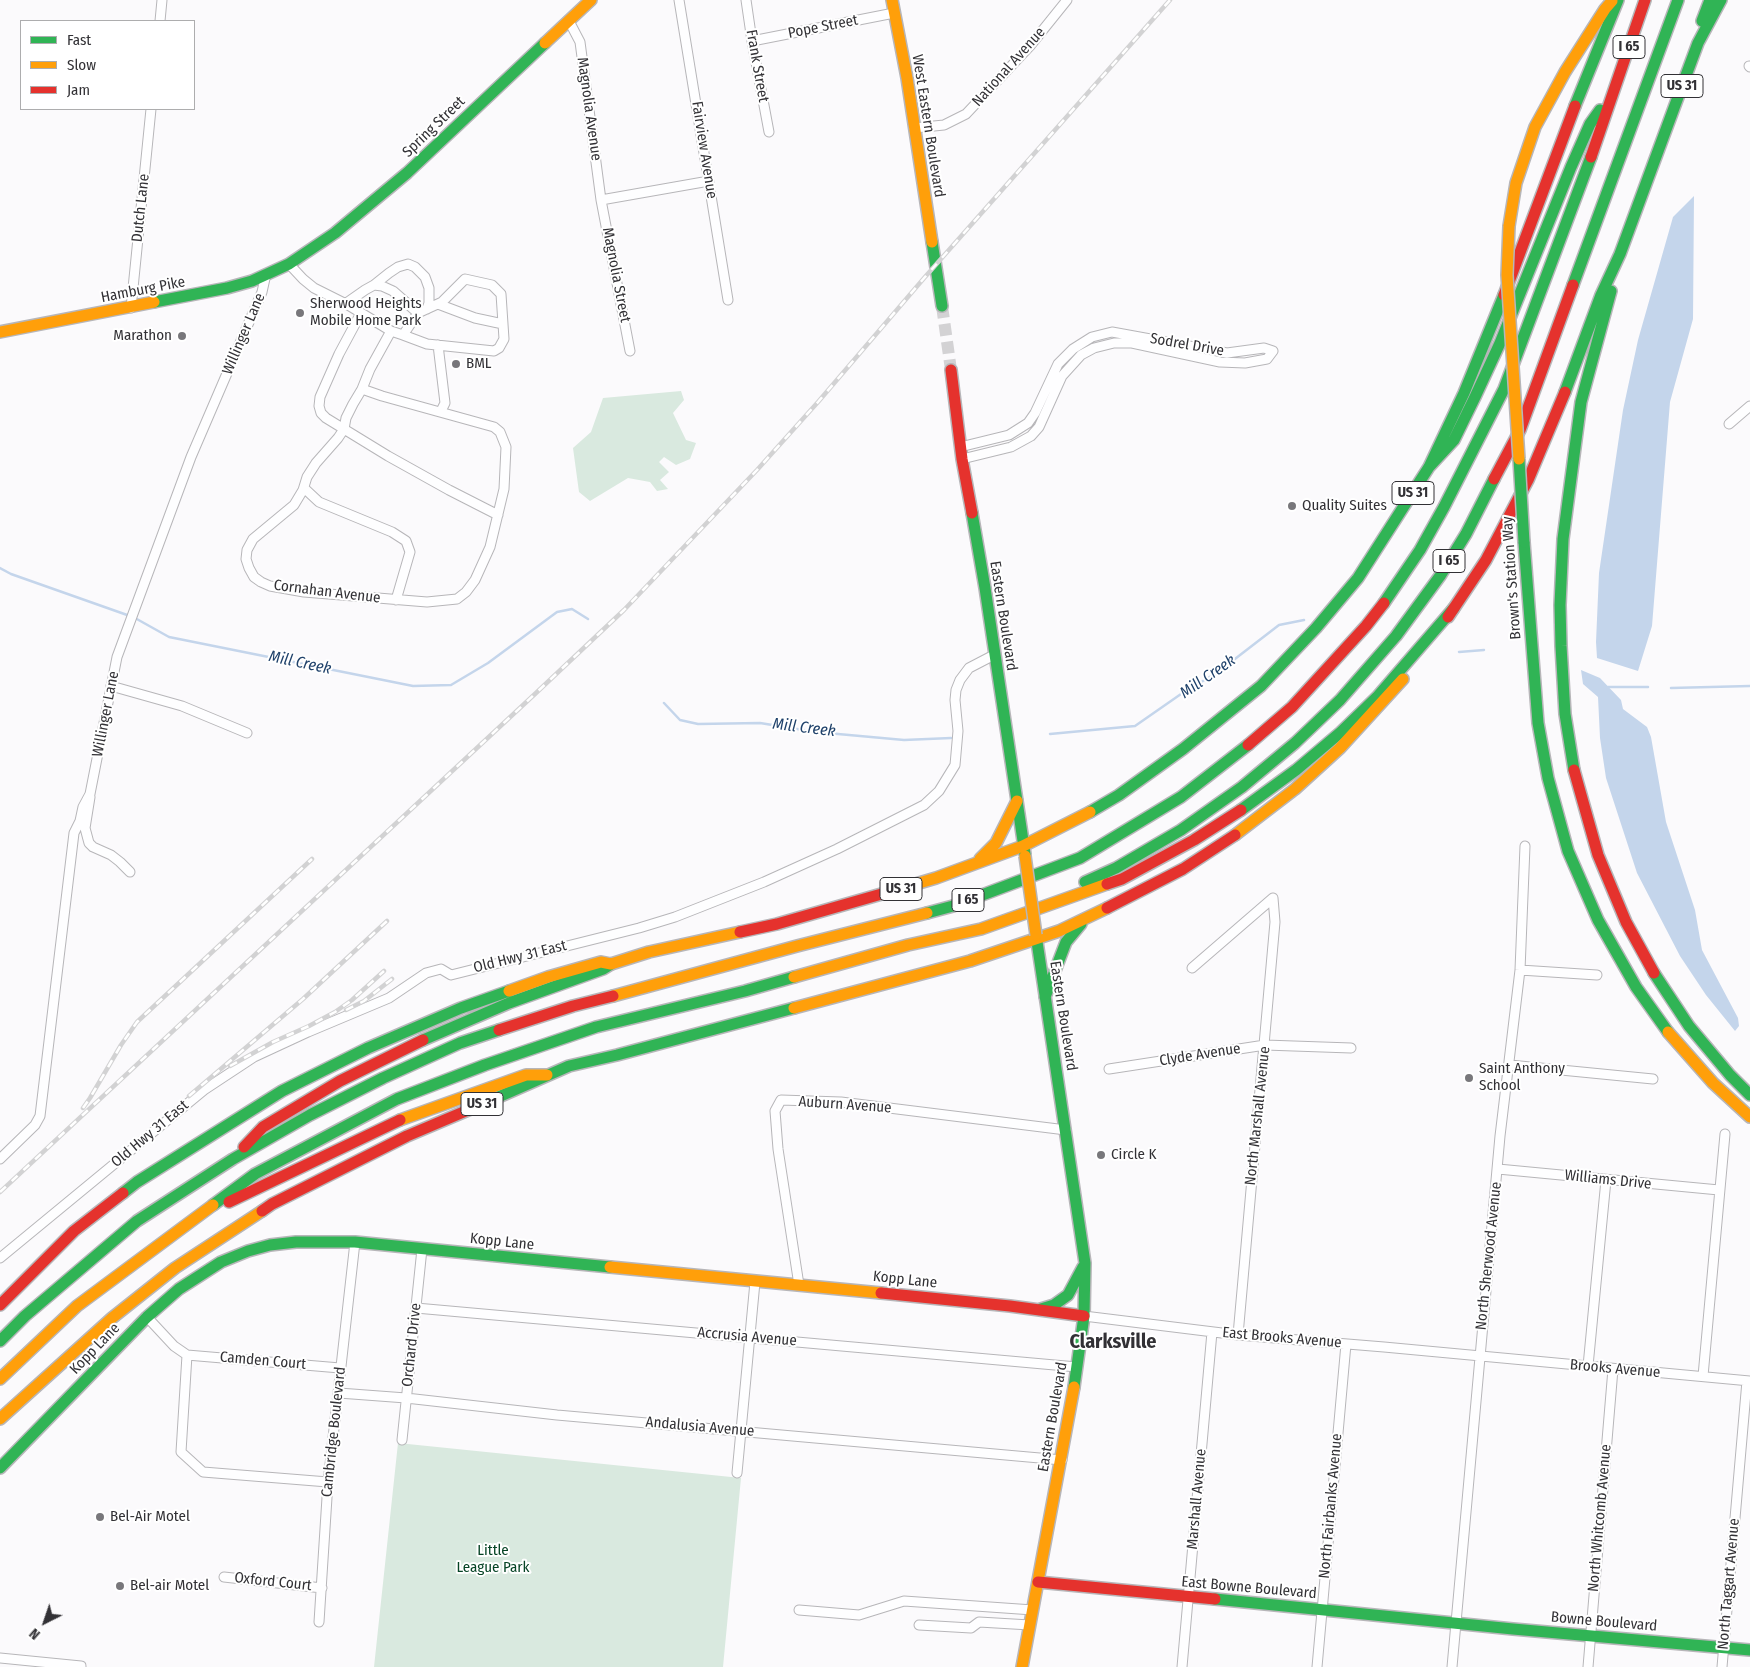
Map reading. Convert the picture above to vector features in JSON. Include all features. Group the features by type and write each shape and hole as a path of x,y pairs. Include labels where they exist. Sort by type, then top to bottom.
{"main road":[{"name":"Spring Street","path":"289,264 335,233 408,173 591,0"},
{"name":"West Eastern Boulevard","path":"892,0 942,306"},
{"name":"Brown's Station Way","path":"1613,0 1605,9 1565,72 1535,127 1516,183 1509,226 1507,275 1524,542 1539,731 1550,785 1568,851 1598,920 1636,987 1666,1029 1713,1083 1750,1118"},
{"name":"US 31","path":"0,1305 74,1231 137,1182 282,1091 368,1048 461,1008 548,977 601,962 611,964 649,952 777,924 819,910 894,891 975,863 1024,851 1119,795 1183,749 1261,686 1316,628 1358,578 1429,467 1464,393 1514,270 1578,98 1618,0"},
{"name":"I 65","path":"0,1341 25,1316 137,1221 233,1159 310,1115 382,1078 460,1043 573,1006 640,990 797,946 953,906 1080,858 1144,820 1196,785 1250,744 1292,707 1366,626 1395,589 1444,507 1504,389 1558,248 1645,0"},
{"name":"I 65","path":"0,1379 77,1306 254,1174 396,1099 485,1065 596,1027 744,991 908,945 981,929 1116,868 1181,830 1242,787 1295,743 1340,700 1396,636 1440,576 1466,534 1520,430 1678,0"},
{"name":"US 31","path":"0,1419 14,1404 112,1318 175,1268 272,1204 407,1136 568,1066 617,1055 970,961 1087,918 1183,869 1247,827 1295,789 1340,748 1382,704 1417,662 1486,560 1528,480 1562,401 1601,295 1620,254 1698,43 1700,25 1710,0"},
{"path":"1698,43 1721,0"},
{"path":"1429,467 1454,440 1500,343 1578,150 1590,124 1612,94"},
{"path":"1620,254 1581,402 1565,509 1561,569 1561,646 1565,714 1570,748 1580,797 1592,836 1609,884 1626,922 1652,972 1689,1026 1730,1075 1750,1095"},
{"name":"Hamburg Pike","path":"0,332 227,288 252,281 289,264"},
{"name":"Eastern Boulevard","path":"951,370 960,447 1018,801 1036,937 1085,1263 1084,1316 1077,1368 1062,1460 1022,1667"},
{"path":"981,929 1122,879 1194,840 1241,810 1296,770 1348,725 1377,697 1454,608"},
{"path":"975,863 996,843 1018,801"},
{"path":"1045,997 1066,942 1071,934 1087,918"},
{"path":"233,1159 263,1127 340,1081 427,1038 509,1003 603,970 611,964"},
{"path":"191,1221 390,1124 526,1075 547,1075"},
{"name":"Kopp Lane","path":"0,1468 148,1318 179,1290 222,1262 248,1251 270,1245 296,1242 355,1242 799,1285 1084,1316"},
{"path":"1039,1310 1054,1305 1068,1294 1085,1263"},
{"name":"East Bowne Boulevard","path":"1038,1582 1188,1598 1456,1622"},
{"name":"Bowne Boulevard","path":"1456,1622 1513,1629 1750,1650"}],"street":[{"path":"160,20 162,0"},
{"name":"Fairview Avenue","path":"679,0 728,300"},
{"name":"Frank Street","path":"746,0 769,132"},
{"name":"National Avenue","path":"914,128 944,125 966,114 1030,46 1067,0"},
{"name":"Pope Street","path":"752,41 894,13"},
{"name":"Magnolia Avenue","path":"568,21 580,42 601,200"},
{"name":"Dutch Lane","path":"131,308 151,110"},
{"path":"601,200 709,181"},
{"name":"Magnolia Street","path":"601,200 630,351"},
{"path":"289,264 314,288 391,331 403,336 427,344 494,351 499,348 504,339 501,294 492,285 466,279 442,302 418,313 403,336"},
{"path":"345,304 374,286 398,267 408,264 415,267 425,277 430,288 428,308"},
{"name":"Willinger Lane","path":"0,1159 35,1126 40,1116 74,833 80,821 83,807 90,794 117,657 191,457 262,292 266,274"},
{"path":"374,286 382,286 393,291 418,313"},
{"path":"438,304 475,318 503,324"},
{"path":"361,313 339,354 320,396 319,406 321,413 344,429 440,485 498,515"},
{"name":"Cornahan Avenue","path":"362,388 382,396 494,427 500,432 506,447 506,468 504,489 490,547 475,580 466,592 457,599 427,602 396,600 304,592 270,586 254,577 246,559 247,550 253,540 294,505 316,463 344,429 346,418 391,331"},
{"name":"Sodrel Drive","path":"960,447 1009,435 1028,423 1035,413 1058,364 1073,349 1092,337 1112,332 1227,353 1264,348 1273,351 1268,359 1245,363 1220,362 1132,343 1114,343 1094,348 1081,355 1062,376 1039,427 1030,436 1011,447 962,460"},
{"path":"438,345 444,403 441,411"},
{"path":"1729,424 1750,406"},
{"name":"Cornahan Avenue","path":"304,488 319,502 392,532 406,541 410,552 396,600"},
{"name":"Old Hwy 31 East","path":"0,1258 204,1090 254,1057 389,998 426,974 441,969 451,975 639,928 674,917 764,882 837,849 924,805 939,791 955,765 958,731 955,700 960,680 970,668 994,655"},
{"path":"111,686 182,706 248,733"},
{"path":"90,794 85,828 90,843 93,847 111,855 130,872"},
{"name":"North Sherwood Avenue","path":"1452,1667 1498,1169 1520,970 1526,846"},
{"name":"North Marshall Avenue","path":"1192,968 1273,898 1275,922 1238,1335"},
{"path":"1520,970 1597,975"},
{"name":"Clyde Avenue","path":"1109,1069 1265,1045 1351,1048"},
{"path":"1510,1065 1653,1079"},
{"name":"Auburn Avenue","path":"799,1285 778,1149 775,1111 781,1100 850,1104 1066,1130"},
{"path":"1702,1376 1725,1134"},
{"name":"Williams Drive","path":"1498,1169 1719,1190"},
{"path":"1588,1366 1606,1180"},
{"name":"Cambridge Boulevard","path":"319,1622 328,1482 355,1242"},
{"name":"Orchard Drive","path":"402,1440 422,1249"},
{"path":"737,1473 755,1282"},
{"name":"Accrusia Avenue","path":"416,1308 1077,1368"},
{"name":"East Brooks Avenue","path":"1084,1316 1238,1335 1480,1356"},
{"path":"148,1318 174,1346 187,1355 181,1452 195,1466 203,1472 328,1482"},
{"name":"Marshall Avenue","path":"1182,1667 1212,1332"},
{"name":"North Fairbanks Avenue","path":"1317,1667 1346,1344"},
{"name":"Camden Court","path":"187,1355 340,1368"},
{"name":"Brooks Avenue","path":"1480,1356 1749,1381"},
{"name":"North Whitcomb Avenue","path":"1588,1667 1613,1369"},
{"name":"North Taggart Avenue","path":"1722,1667 1749,1381"},
{"name":"Andalusia Avenue","path":"338,1393 406,1398 557,1415 1062,1460"},
{"name":"Oxford Court","path":"224,1577 322,1588"},
{"path":"799,1610 859,1615 904,1601 1033,1610"},
{"path":"919,1625 971,1628 979,1622 1030,1625"},
{"path":"0,1658 81,1667"}],"green space":[{"path":"681,391 684,400 673,413 686,440 696,443 690,459 676,465 664,457 659,462 669,472 660,480 668,489 657,491 650,482 628,478 590,501 579,492 573,448 591,432 603,398"},
{"name":"Little League Park","path":"398,1443 741,1478 723,1667 374,1667"}],"water":[{"path":"1694,196 1693,319 1670,402 1652,626 1638,671 1597,658 1599,573 1623,410 1638,340 1673,217"},
{"path":"1581,670 1600,678 1621,700 1623,709 1647,727 1651,737 1666,822 1695,910 1702,950 1738,1018 1739,1026 1735,1031 1706,995 1680,956 1637,873 1606,778 1600,738 1598,697 1583,684"}],"waterway":[{"name":"Mill Creek","path":"0,568 11,574 130,616"},
{"name":"Mill Creek","path":"135,618 169,637 413,686 451,685 488,663 557,612 572,609 588,619"},
{"name":"Mill Creek","path":"1050,734 1135,726 1181,694 1218,672 1279,625 1304,620"},
{"name":"Mill Creek","path":"1459,652 1484,650"},
{"name":"Mill Creek","path":"1671,688 1750,686"},
{"name":"Mill Creek","path":"1608,687 1648,687"},
{"name":"Mill Creek","path":"664,703 680,720 698,724 760,723 816,732 904,740 951,738"}],"tunnel":[{"path":"942,306 951,370"}],"railway":[{"path":"0,1192 624,610 757,470 818,402 925,277 1170,0"},
{"path":"83,1108 137,1022 312,859"},
{"path":"189,1096 303,999 387,921"},
{"path":"230,1066 273,1042 335,1012 352,1000 384,971"},
{"path":"346,1010 364,1001 392,979"}],"traffic: fast":[{"path":"1575,106 1618,0"},
{"path":"1573,285 1678,0"},
{"path":"1702,21 1710,0"},
{"path":"1565,392 1601,295 1620,254 1698,43 1721,0"},
{"path":"154,302 227,288 252,281 289,264 335,233 407,173 545,43"},
{"path":"1429,467 1454,440 1475,397 1500,343 1571,167 1590,124 1600,110"},
{"path":"1384,603 1420,550 1504,389 1591,157"},
{"path":"932,242 942,306"},
{"path":"1574,770 1565,714 1561,646 1560,605 1563,539 1581,402 1611,291"},
{"path":"1090,812 1119,795 1183,749 1261,686 1316,628 1358,578 1429,467 1464,393 1504,295"},
{"path":"1519,459 1524,542"},
{"path":"1085,882 1116,868 1181,830 1242,787 1295,743 1340,700 1396,636 1440,576 1466,534 1494,479"},
{"path":"972,513 1025,854"},
{"path":"1524,542 1538,723 1548,778 1568,851 1598,920 1636,987 1668,1032"},
{"path":"1241,810 1296,770 1341,732 1377,697 1454,608"},
{"path":"927,913 953,906 1080,858 1181,797 1248,745"},
{"path":"1045,997 1066,942 1081,924"},
{"path":"1036,935 1085,1263 1084,1316 1074,1387"},
{"path":"423,1040 509,1003 603,969 611,964"},
{"path":"1654,973 1689,1026 1730,1075 1750,1095"},
{"path":"213,1205 255,1174 397,1099 485,1065 596,1027 745,991 794,977"},
{"path":"123,1193 137,1182 282,1091 368,1048 461,1008 509,991"},
{"path":"487,1102 569,1066 794,1008"},
{"path":"0,1341 25,1316 137,1221 233,1159 310,1115 383,1078 460,1043 499,1030"},
{"path":"0,1468 147,1317 179,1289 221,1262 248,1251 270,1245 296,1242 355,1242 610,1267"},
{"path":"1041,1309 1054,1305 1068,1295 1083,1267"},
{"path":"1215,1599 1513,1629 1750,1650"}],"traffic: slow":[{"path":"545,43 591,0"},
{"path":"892,0 907,78 932,242"},
{"path":"1509,226 1516,183 1535,127 1565,72 1612,1"},
{"path":"1509,226 1507,275 1519,459"},
{"path":"0,332 154,302"},
{"path":"1235,835 1295,789 1340,748 1403,679"},
{"path":"980,859 996,843 1017,801"},
{"path":"892,891 936,878 1023,846 1090,812"},
{"path":"1025,856 1036,935"},
{"path":"794,977 908,945 981,929 1107,884"},
{"path":"794,1008 970,961 1059,931 1107,908"},
{"path":"613,996 927,913"},
{"path":"509,991 548,977 601,962 611,964 649,952 740,932"},
{"path":"1668,1032 1713,1083 1750,1117"},
{"path":"400,1120 526,1075 547,1075"},
{"path":"0,1379 77,1306 213,1205"},
{"path":"0,1419 112,1318 175,1268 262,1211"},
{"path":"610,1267 881,1293"},
{"path":"1022,1667 1074,1387"}],"traffic: jam":[{"path":"1591,157 1645,0"},
{"path":"1504,295 1575,106"},
{"path":"1494,479 1520,430 1573,285"},
{"path":"951,370 962,459 972,513"},
{"path":"1448,617 1486,560 1528,480 1565,392"},
{"path":"1248,745 1292,707 1366,626 1384,603"},
{"path":"1574,770 1598,855 1626,922 1654,973"},
{"path":"1107,884 1122,879 1194,840 1241,810"},
{"path":"1107,908 1183,869 1235,835"},
{"path":"740,932 777,924 892,891"},
{"path":"499,1030 573,1006 613,996"},
{"path":"244,1147 263,1127 340,1081 423,1040"},
{"path":"262,1211 272,1204 407,1136 487,1102"},
{"path":"229,1202 400,1120"},
{"path":"0,1305 74,1231 123,1193"},
{"path":"881,1293 1010,1306 1084,1316"},
{"path":"1038,1582 1215,1599"}],"place":[{"name":"Sherwood Heights Mobile Home Park","path":"300,313"},
{"name":"Marathon","path":"182,336"},
{"name":"BML","path":"456,364"},
{"name":"Quality Suites","path":"1292,506"},
{"name":"Saint Anthony School","path":"1469,1078"},
{"name":"Circle K","path":"1101,1155"},
{"name":"Bel-Air Motel","path":"100,1517"},
{"name":"Bel-air Motel","path":"120,1586"}],"district":[{"name":"Clarksville","path":"1113,1342"}]}
